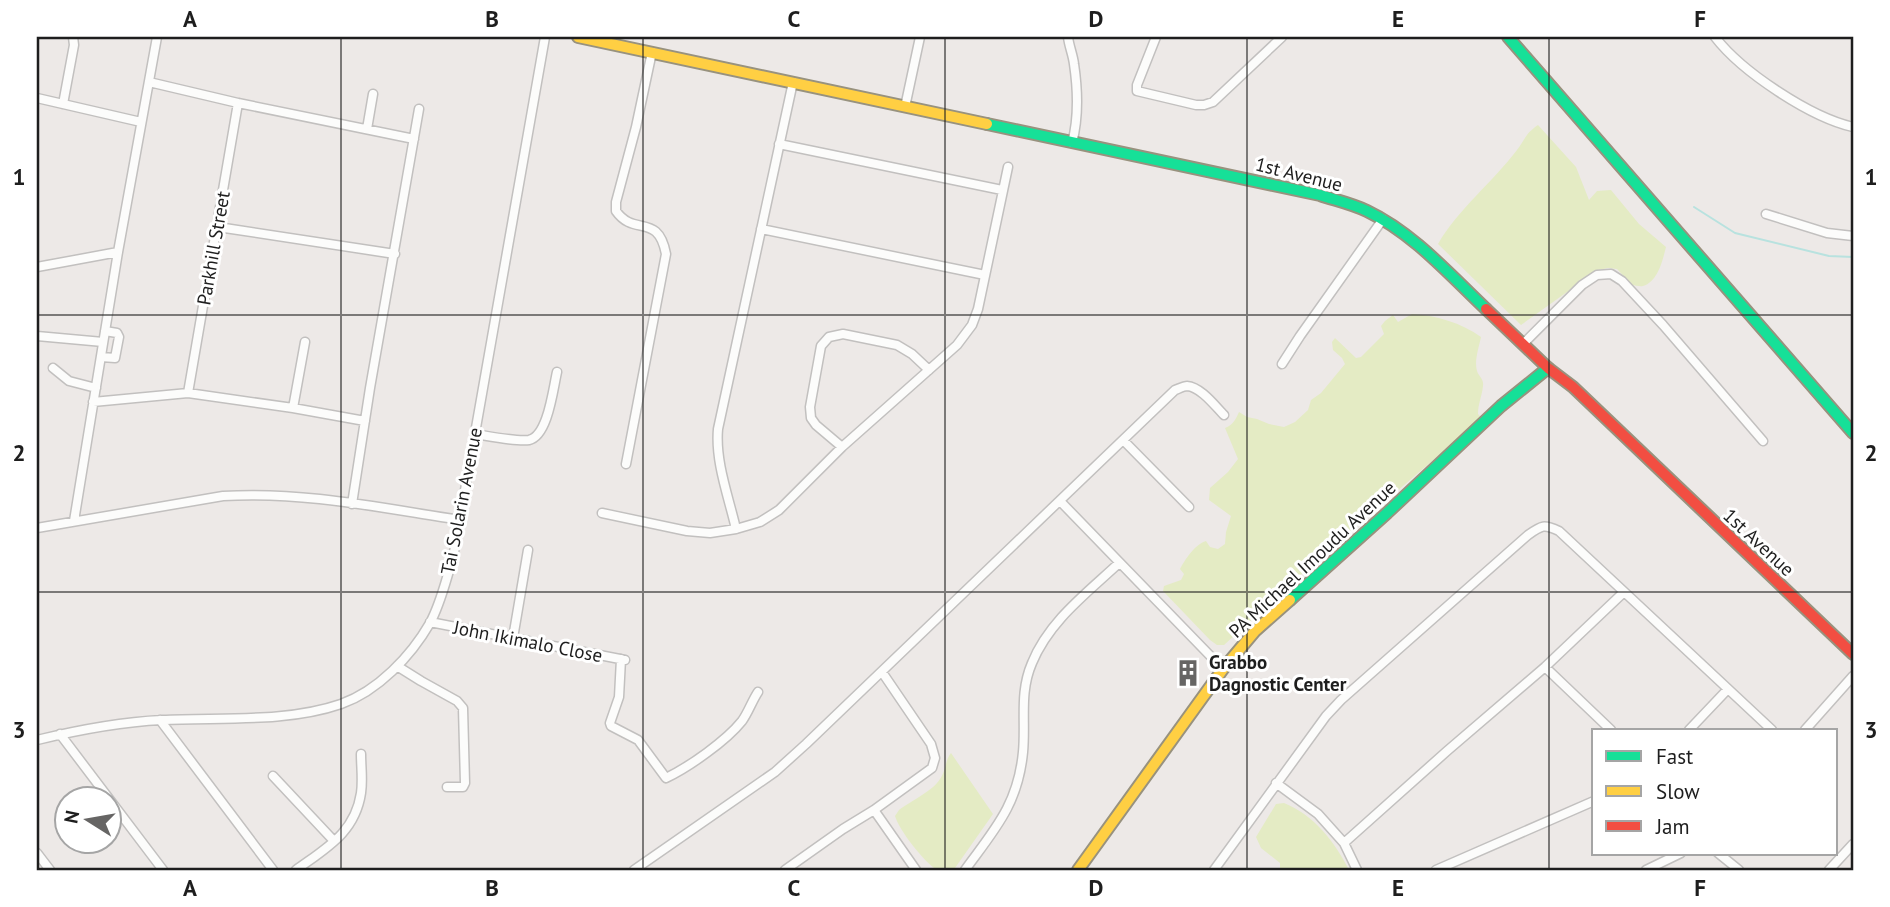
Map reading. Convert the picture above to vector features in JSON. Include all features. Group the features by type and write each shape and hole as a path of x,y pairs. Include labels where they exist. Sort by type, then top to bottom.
{"street":[{"path":"63,104 74,45 73,37"},
{"path":"74,521 118,252 158,37"},
{"name":"Tai Solarin Avenue","path":"37,740 106,726 160,720 318,711 344,703 366,691 397,666 411,650 430,622 453,558 545,37"},
{"path":"905,107 920,37"},
{"path":"1068,37 1074,61 1078,111 1072,143"},
{"path":"1156,37 1137,91 1204,105 1213,102 1282,37"},
{"path":"1508,37 1853,433"},
{"path":"1715,37 1722,47 1744,66 1787,98 1819,116 1853,127"},
{"name":"1st Avenue","path":"583,38 1320,195 1363,209 1383,219 1423,248 1853,654"},
{"path":"626,464 666,254 663,240 656,230 625,220 617,211 616,202 652,52"},
{"path":"149,82 414,139"},
{"path":"736,529 717,442 793,82"},
{"path":"367,129 373,94"},
{"path":"37,98 141,122"},
{"name":"Parkhill Street","path":"188,393 238,103"},
{"path":"352,503 419,109"},
{"path":"779,144 1002,190"},
{"path":"602,513 687,531 710,533 760,522 779,510 842,447 957,345 972,325 978,309 1008,167"},
{"path":"1766,214 1827,233 1853,236"},
{"path":"1282,364 1383,219"},
{"path":"218,227 395,254"},
{"path":"761,229 985,275"},
{"path":"37,267 118,252"},
{"path":"1524,344 1582,285 1597,275 1611,274 1622,281 1655,316 1763,441"},
{"path":"101,358 115,358 119,337 117,333 105,331"},
{"path":"842,447 811,418 810,407 821,346 829,337 843,334 897,345 912,354 929,370"},
{"path":"37,336 103,342"},
{"path":"293,408 305,342"},
{"path":"53,368 69,382 96,388"},
{"name":"PA Michael Imoudu Avenue","path":"1078,870 1223,669 1255,631 1501,406 1548,368"},
{"path":"474,434 528,441 537,437 545,424 557,372"},
{"path":"634,870 775,772 1175,390 1185,386 1194,388 1224,415"},
{"path":"93,402 188,393 365,421"},
{"path":"1124,440 1189,506"},
{"path":"37,528 233,495 287,495 460,520"},
{"path":"1059,501 1223,669"},
{"path":"1214,870 1326,716 1341,700 1540,527 1548,526 1559,531 1771,729"},
{"path":"513,638 528,550"},
{"path":"965,870 1004,816 1014,796 1023,750 1024,690 1031,664 1042,641 1056,623 1119,563"},
{"path":"1344,843 1545,667 1624,592"},
{"name":"John Ikimalo Close","path":"430,622 623,660 619,698 611,726 638,740 666,779 731,734 745,717 758,692"},
{"path":"397,666 457,701 463,708 464,783 463,787 447,787"},
{"path":"1545,667 1610,729"},
{"path":"785,870 932,768 935,758 931,744 882,672"},
{"path":"1806,729 1853,676"},
{"path":"1690,729 1727,690"},
{"path":"160,720 273,870"},
{"path":"60,734 163,870"},
{"path":"296,870 346,830 356,815 361,791 361,754"},
{"path":"273,776 334,841"},
{"path":"1276,783 1318,814 1344,843 1357,870"},
{"path":"1436,870 1592,802"},
{"path":"874,810 916,870"},
{"path":"1829,870 1853,844"},
{"path":"37,853 50,870"},
{"path":"1646,870 1677,855"},
{"path":"1720,855 1739,870"}],"green space":[{"path":"1538,125 1576,167 1589,200 1597,191 1611,190 1639,224 1666,247 1659,269 1648,284 1632,285 1617,269 1598,270 1521,325 1438,244 1456,219"},
{"path":"1412,314 1448,321 1481,337 1476,363 1483,384 1478,414 1482,418 1317,560 1224,645 1217,645 1163,591 1164,586 1181,580 1184,574 1180,569 1198,545 1206,541 1210,547 1218,549 1225,544 1231,516 1209,500 1210,488 1238,459 1225,428 1234,421 1239,412 1247,417 1284,427 1295,422 1308,410 1311,400 1321,393 1345,364 1333,350 1332,342 1335,338 1356,358 1361,357 1384,334 1381,326 1385,321 1393,315 1398,322"},
{"path":"951,753 993,814 955,868 937,870 913,845 895,816 899,810 937,783"},
{"path":"1284,803 1314,822 1337,849 1349,870 1280,870 1280,863 1261,848 1256,837 1276,804"}],"waterway":[{"path":"1694,207 1735,233 1829,256 1853,257"}],"traffic: fast":[{"path":"1508,37 1853,433"},
{"path":"987,124 1320,195 1356,206 1384,220 1415,242 1486,309"},
{"path":"1290,600 1501,406 1548,368"}],"traffic: slow":[{"path":"578,37 987,124"},
{"path":"1078,870 1223,669 1255,631 1290,600"}],"traffic: jam":[{"path":"1486,309 1548,368 1573,387 1853,654"}],"place":[{"name":"Grabbo Dagnostic Center","path":"1188,673"}]}
